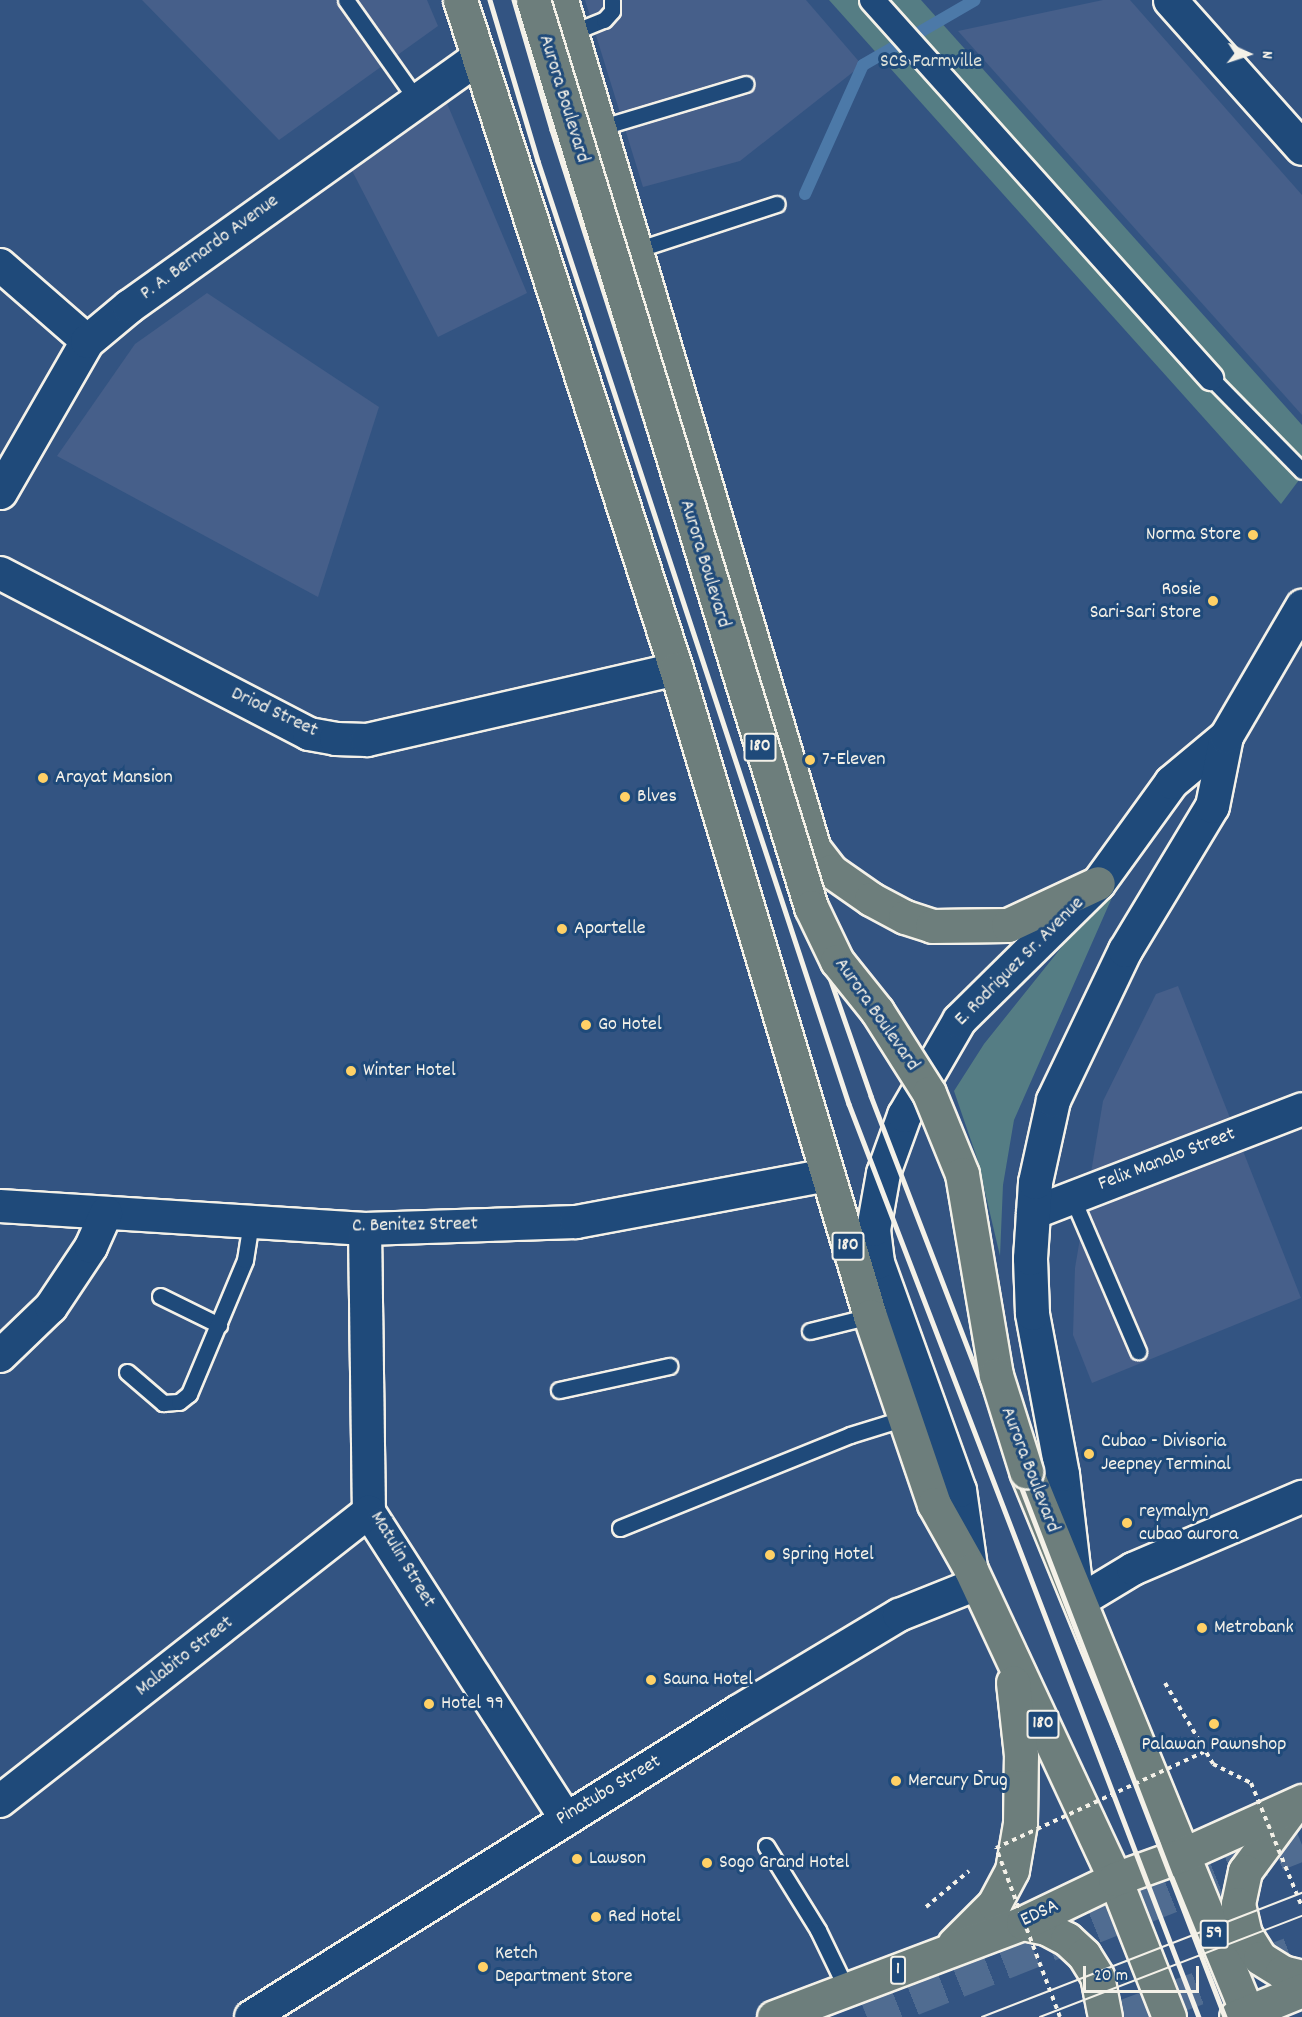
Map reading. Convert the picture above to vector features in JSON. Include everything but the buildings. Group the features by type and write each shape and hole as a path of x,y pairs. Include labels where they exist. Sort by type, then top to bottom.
{"main road":[{"name":"180","path":"460,0 676,669 870,1316 906,1396 934,1504 974,1576 1115,1879"},
{"name":"Aurora Boulevard","path":"533,0 811,908 837,961 877,1011 928,1093 962,1174 996,1375 1026,1471 1078,1595 1244,2016"},
{"path":"561,0 814,849 831,871 870,899 905,917 932,926 1008,925 1098,883"},
{"path":"1170,0 1302,148"},
{"name":"P. A. Bernardo Avenue","path":"0,492 57,387 87,341 129,306 416,99 478,57"},
{"name":"E. Rodriguez Sr. Avenue","path":"1078,1595 1062,1474 1032,1313 1033,1213 1053,1100 1125,950 1212,806 1226,736 1302,606"},
{"name":"E. Rodriguez Sr. Avenue","path":"906,1396 877,1262 873,1229 883,1173 904,1115 959,1020 1098,883 1171,782 1226,736"},
{"path":"947,1951 994,1904 1012,1870 1020,1823 1021,1755 1011,1656"},
{"path":"1299,1803 1268,1836 1245,1871 1238,1905 1245,1934 1260,1958 1282,1972 1302,1977"},
{"name":"EDSA","path":"774,2017 1023,1923 1115,1879 1182,1855 1299,1803"},
{"path":"1115,1879 1169,2017"},
{"path":"1023,1923 1046,1928 1067,1939 1084,1955 1097,1976 1105,2017"},
{"path":"1244,2016 1302,1990"}],"street":[{"path":"872,0 1211,378"},
{"path":"0,265 87,341"},
{"name":"Driod Street","path":"0,573 309,734 336,739 367,740 676,669"},
{"name":"Felix Manalo Street","path":"1033,1213 1302,1109"},
{"name":"C. Benitez Street","path":"0,1206 366,1229 576,1222 827,1175"},
{"path":"0,1356 51,1307 91,1246 106,1213"},
{"name":"Matulin Street","path":"366,1229 369,1512 569,1822"},
{"path":"1078,1595 1302,1497"},
{"name":"Malabito Street","path":"0,1801 369,1512"},
{"name":"Pinatubo Street","path":"251,2017 569,1822 899,1615 974,1576"}],"lane":[{"path":"345,0 416,99"},
{"path":"571,33 604,20 612,11 612,0"},
{"path":"599,128 746,84"},
{"path":"636,250 777,204"},
{"path":"1211,378 1302,471"},
{"path":"1072,1197 1138,1351"},
{"path":"127,1372 163,1403 179,1402 189,1394 245,1260 251,1221"},
{"path":"160,1296 219,1325"},
{"path":"810,1331 870,1316"},
{"path":"559,1390 669,1366"},
{"path":"620,1528 850,1435 906,1396"},
{"path":"766,1846 818,1930 846,1989"}],"path":[{"path":"1165,1683 1204,1752 1214,1764 1251,1784 1302,1907"},
{"path":"1060,2017 996,1848 1204,1752"},
{"path":"926,1907 977,1864"}],"shaded area":[{"path":"142,0 427,0 438,26 279,140"},
{"path":"585,0 806,0 862,65 740,161 643,187"},
{"path":"1103,0 1130,0 1302,195 1302,415 958,31"},
{"path":"446,101 527,293 438,337 346,159"},
{"path":"207,293 379,407 318,597 57,456 135,344"},
{"path":"1178,986 1301,1298 1092,1383 1073,1335 1075,1268 1103,1101 1156,994"}],"green space":[{"name":"SCS Farmville","path":"829,0 921,0 1302,425 1302,476 1281,504"},
{"path":"1125,868 1014,1120 1003,1185 1000,1256 977,1158 954,1091 984,1044"}],"waterway":[{"path":"805,194 863,65 975,0"}],"tunnel":[{"path":"867,2017 1302,1844"},
{"path":"1121,2017 1302,1949"}],"tram line":[{"path":"982,2017 1302,1893"},
{"path":"1040,2017 1302,1916"}],"railway":[{"path":"490,0 538,161 849,1104 1199,2017"},
{"path":"514,0 552,130 751,751 871,1096 1225,2017"}],"place":[{"name":"Norma Store","path":"1253,535"},
{"name":"Rosie Sari-Sari Store","path":"1213,601"},
{"name":"7-Eleven","path":"810,760"},
{"name":"Arayat Mansion","path":"43,778"},
{"name":"Blves","path":"625,797"},
{"name":"Apartelle","path":"562,929"},
{"name":"Go Hotel","path":"586,1025"},
{"name":"Winter Hotel","path":"351,1071"},
{"name":"Cubao - Divisoria Jeepney Terminal","path":"1089,1454"},
{"name":"reymalyn cubao aurora","path":"1127,1523"},
{"name":"Spring Hotel","path":"770,1555"},
{"name":"Metrobank","path":"1202,1628"},
{"name":"Sauna Hotel","path":"651,1680"},
{"name":"Hotel 99","path":"429,1704"},
{"name":"Palawan Pawnshop","path":"1214,1724"},
{"name":"Mercury Drug","path":"896,1781"},
{"name":"Lawson","path":"577,1859"},
{"name":"Sogo Grand Hotel","path":"707,1863"},
{"name":"Red Hotel","path":"596,1917"},
{"name":"Ketch Department Store","path":"483,1967"}]}
